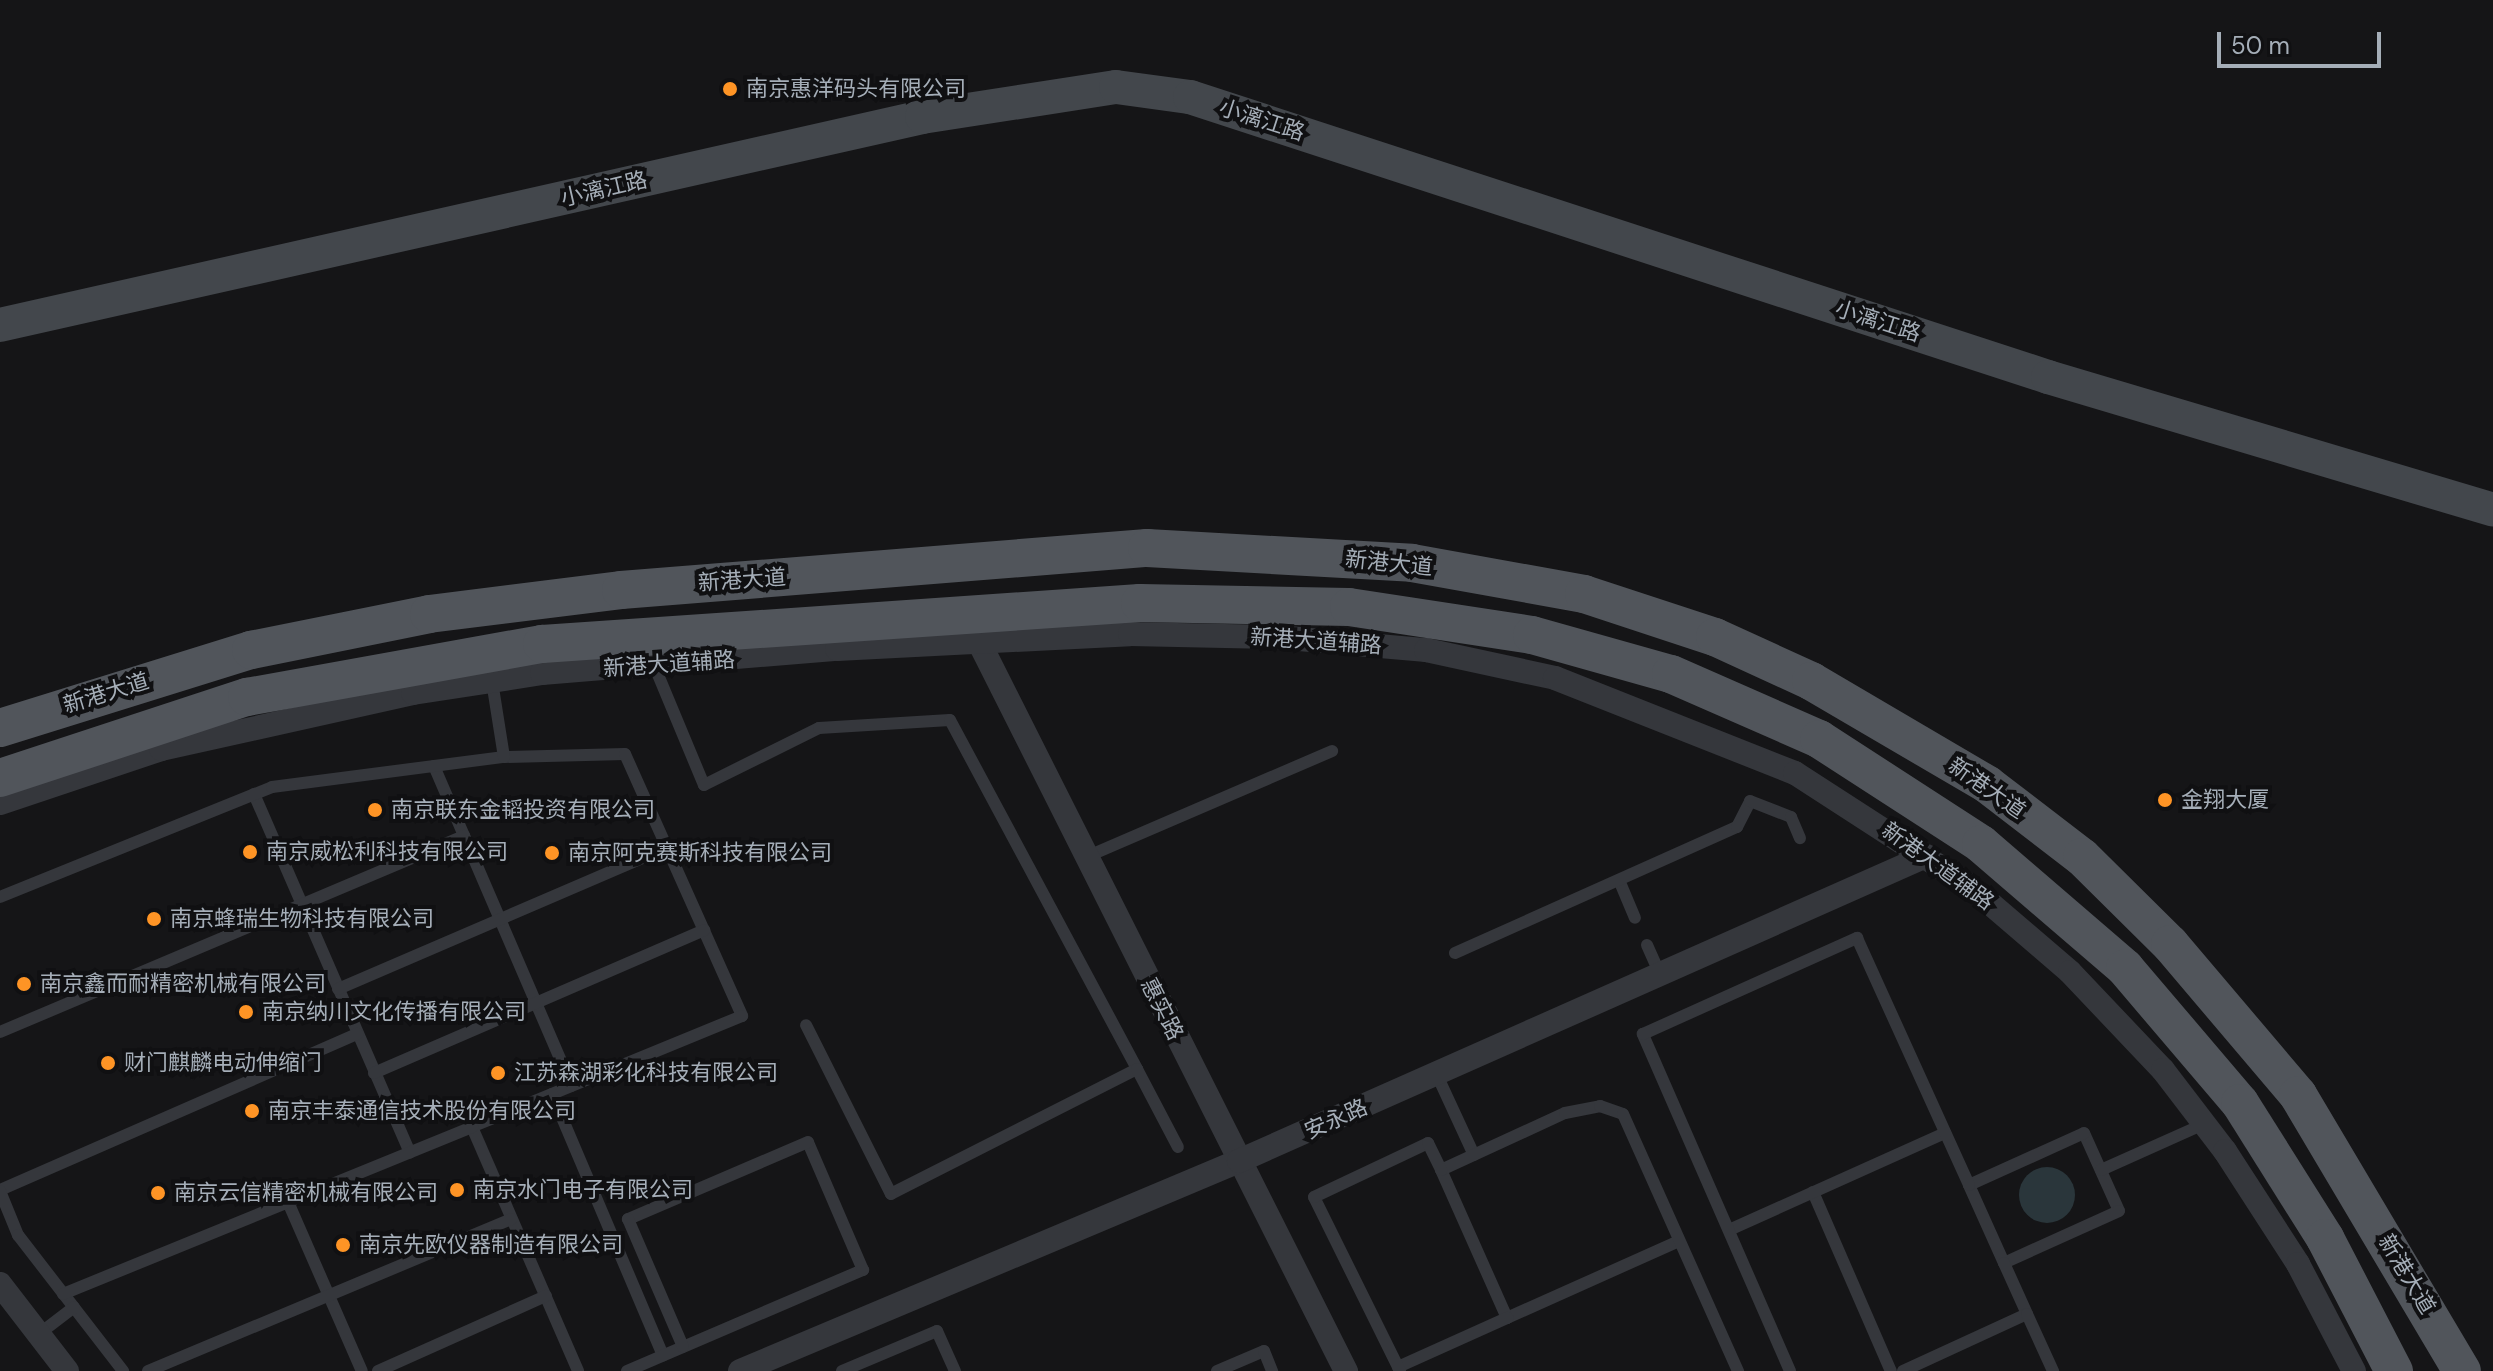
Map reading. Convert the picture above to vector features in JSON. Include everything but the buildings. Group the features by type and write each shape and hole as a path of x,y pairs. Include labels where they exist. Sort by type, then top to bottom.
{"main road":[{"name":"新港大道","path":"0,728 251,650 429,614 637,588 1147,548 1412,563 1584,594 1715,637 1811,681 1988,785 2082,857 2170,944 2298,1095 2462,1371"},
{"name":"新港大道","path":"0,778 247,697 542,644 1140,603 1349,607 1532,635 1671,674 1819,739 1993,854 2125,968 2240,1103 2325,1238 2394,1371"}],"street":[{"name":"小漓江路","path":"0,325 922,117 1116,87 1190,97 2048,377 2493,510"},
{"name":"新港大道辅路","path":"0,803 161,749 492,681 654,665 1130,634 1276,637 1426,650 1555,678 1795,773 1926,856 2070,972 2204,1124 2298,1264 2354,1371"},
{"name":"惠实路","path":"981,646 1346,1371"},
{"name":"安永路","path":"740,1371 1239,1161 1661,977 1926,856"},
{"path":"0,1284 67,1371"}],"lane":[{"path":"654,665 704,785 819,728 950,720 1178,1147"},
{"path":"492,681 504,757"},
{"path":"1086,857 1332,751"},
{"path":"0,897 254,794 504,757 625,754 742,1016 63,1294"},
{"path":"434,766 572,1086"},
{"path":"254,794 410,1152"},
{"path":"1455,953 1737,827 1750,801 1791,817 1800,838"},
{"path":"0,1032 464,836"},
{"path":"338,989 667,847"},
{"path":"1619,880 1635,918"},
{"path":"374,1073 704,930"},
{"path":"1790,1371 1643,1034 1857,938 2053,1371"},
{"path":"1647,945 1661,977"},
{"path":"806,1025 891,1194 1137,1069"},
{"path":"123,1371 18,1235 0,1191 357,1034"},
{"path":"1437,1075 1474,1155"},
{"path":"552,1094 663,1355"},
{"path":"1441,1170 1565,1113 1600,1106 1623,1114 1738,1371"},
{"path":"2101,1170 2204,1124"},
{"path":"472,1127 578,1371"},
{"path":"1729,1230 1945,1133"},
{"path":"1969,1185 2084,1133 2101,1170 2119,1211 2004,1263"},
{"path":"627,1371 863,1270 808,1142 628,1219 683,1347"},
{"path":"1507,1318 1428,1143 1314,1197 1399,1369 1679,1241"},
{"path":"1813,1192 1891,1371"},
{"path":"288,1202 362,1371"},
{"path":"148,1371 512,1219"},
{"path":"378,1371 546,1296"},
{"path":"39,1334 74,1307"},
{"path":"1903,1371 2027,1314"},
{"path":"842,1371 937,1331 955,1371"},
{"path":"1217,1371 1264,1351 1272,1371"}],"shaded area":[{"path":"2047,1167 2067,1175 2075,1195 2067,1215 2047,1223 2027,1215 2019,1195 2027,1175"}],"place":[{"name":"南京惠洋码头有限公司","path":"730,89"},
{"name":"金翔大厦","path":"2165,800"},
{"name":"南京联东金韬投资有限公司","path":"375,810"},
{"name":"南京威松利科技有限公司","path":"250,852"},
{"name":"南京阿克赛斯科技有限公司","path":"552,853"},
{"name":"南京蜂瑞生物科技有限公司","path":"154,919"},
{"name":"南京鑫而耐精密机械有限公司","path":"24,984"},
{"name":"南京纳川文化传播有限公司","path":"246,1012"},
{"name":"财门麒麟电动伸缩门","path":"108,1063"},
{"name":"江苏森湖彩化科技有限公司","path":"498,1073"},
{"name":"南京丰泰通信技术股份有限公司","path":"252,1111"},
{"name":"南京水门电子有限公司","path":"457,1190"},
{"name":"南京云信精密机械有限公司","path":"158,1193"},
{"name":"南京先欧仪器制造有限公司","path":"343,1245"}]}
